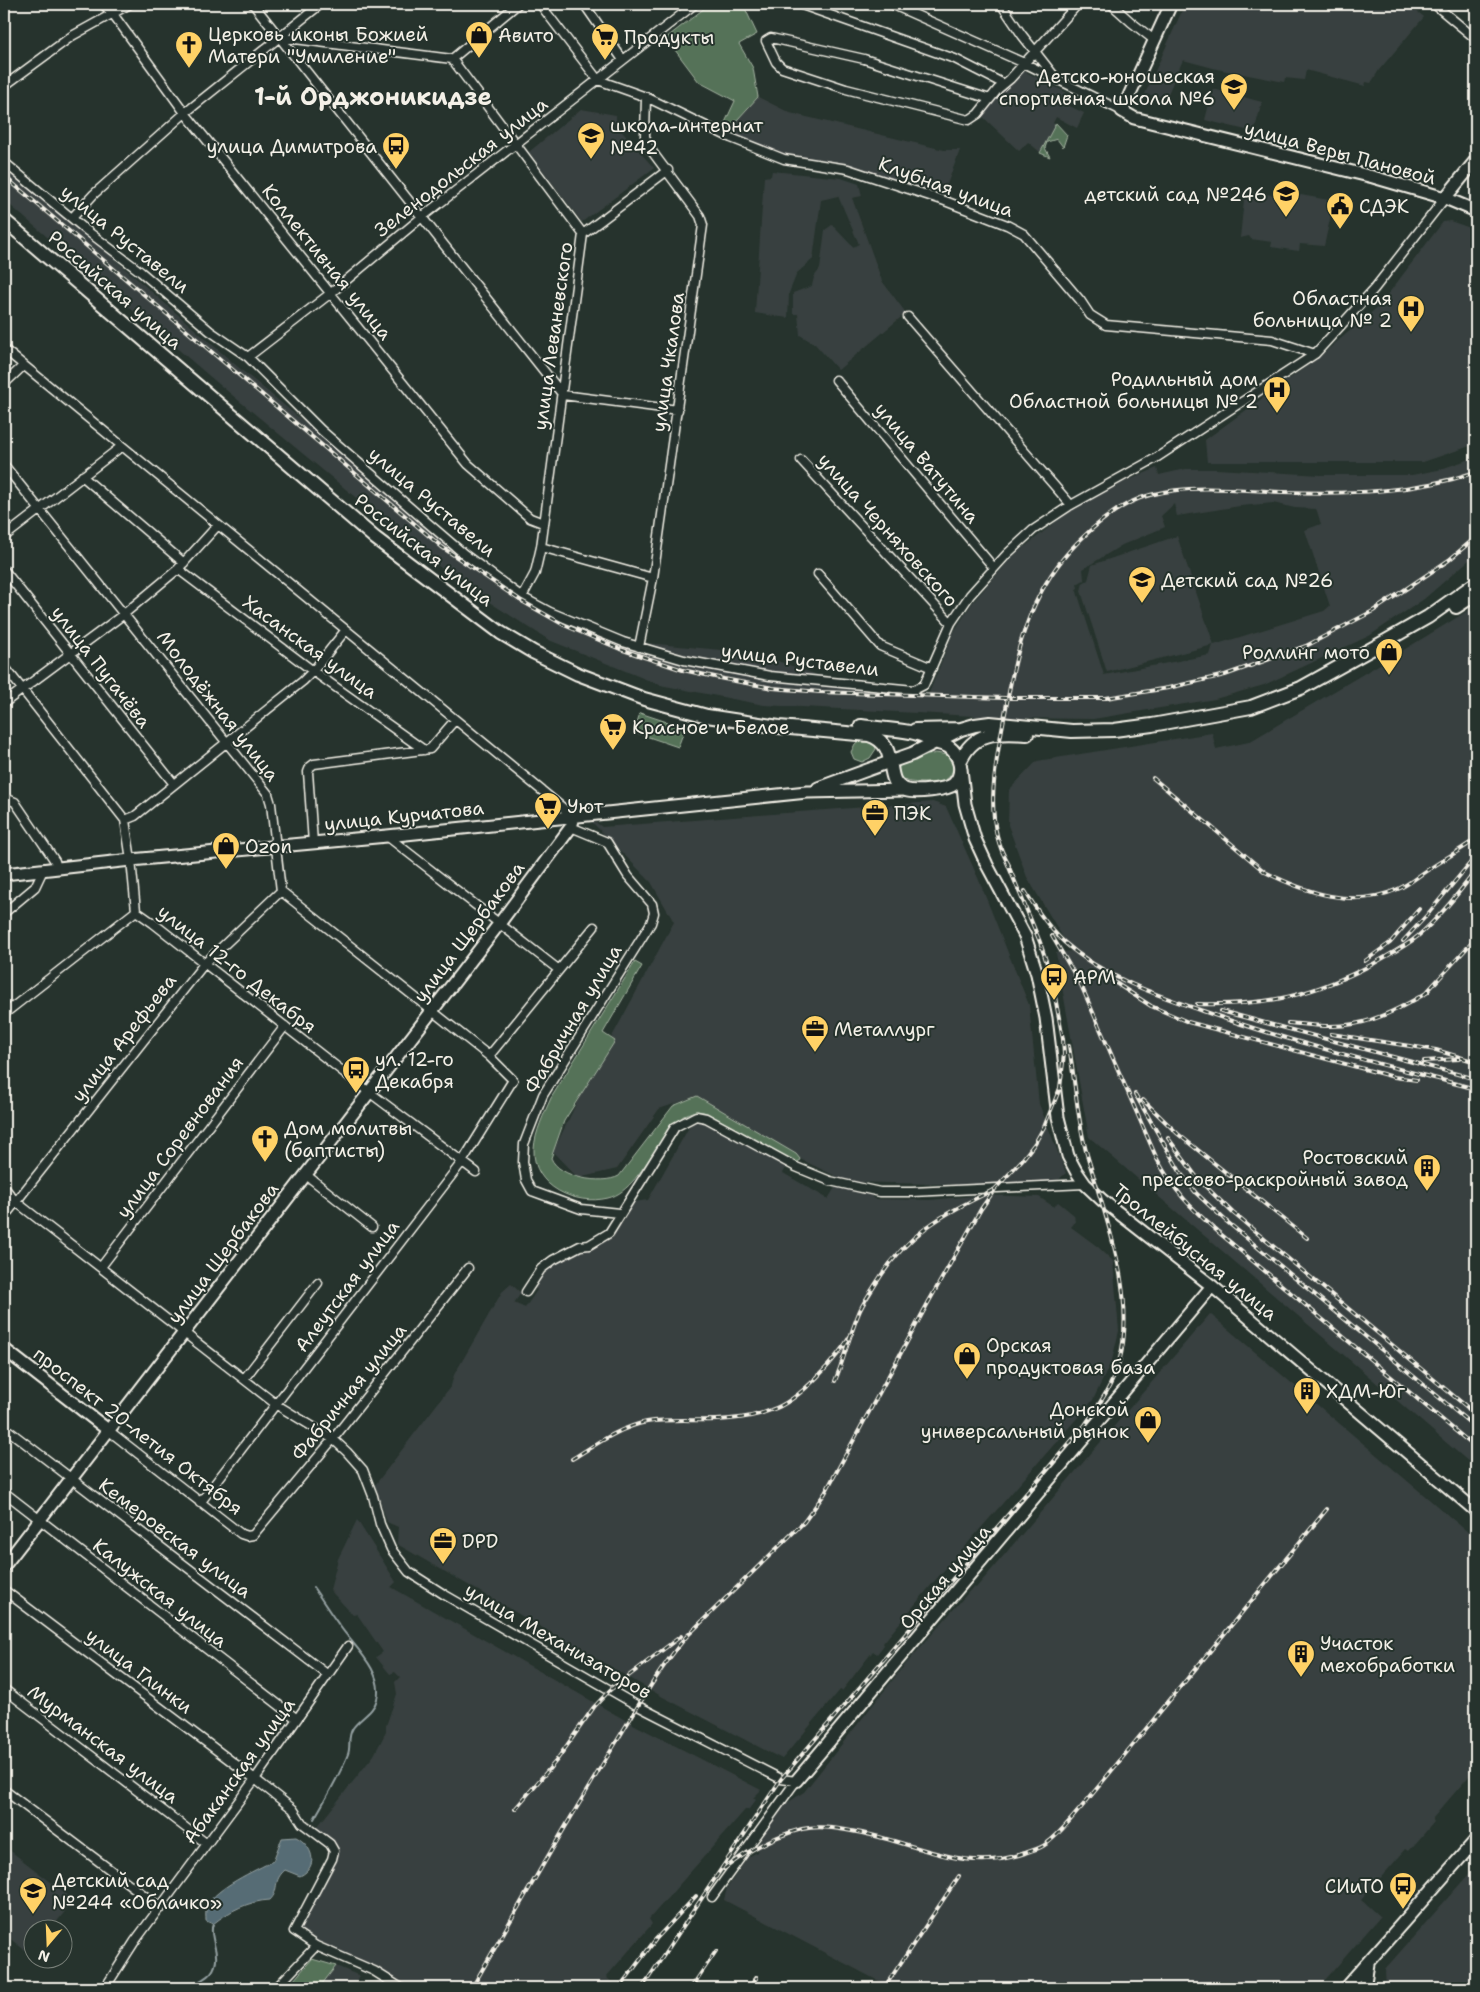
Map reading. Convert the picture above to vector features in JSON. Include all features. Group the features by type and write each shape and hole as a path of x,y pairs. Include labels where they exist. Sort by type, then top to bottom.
{"main road":[{"name":"Российская улица","path":"4,211 379,533 512,633 580,669 646,693 708,710 780,721 861,726"},
{"name":"Российская улица","path":"4,220 375,538 501,634 578,674 654,701 706,716 770,726 877,737 884,744 892,761"},
{"path":"961,729 892,761 892,778 897,785 906,790 938,789 954,784 958,777 960,764 969,746 987,735 1012,729 1114,730 1251,707 1301,688 1376,647 1428,617 1476,583"},
{"path":"861,726 921,730 961,729 990,723 1012,729 1072,736 1125,734 1222,719 1267,708 1305,693 1432,624 1476,594"},
{"path":"861,726 921,734 948,746 956,754 960,764"}],"street":[{"name":"Коллективная улица","path":"103,4 113,14 185,112 468,464 530,518 543,523"},
{"path":"4,86 72,36 130,4"},
{"path":"253,4 563,395 678,410"},
{"path":"72,218 94,194 185,112 321,4"},
{"path":"279,37 452,58 518,4"},
{"path":"540,4 598,80"},
{"path":"584,4 623,60"},
{"name":"Зеленодольская улица","path":"248,357 331,293 422,217 695,4"},
{"path":"799,4 947,56 1004,84"},
{"name":"улица Веры Пановой","path":"891,4 1056,78 1134,118 1373,177 1445,198 1476,211"},
{"path":"1001,4 1034,51 1056,78"},
{"path":"990,99 864,59 771,38 766,41 776,62 782,68 859,92 969,120 978,114 1078,4"},
{"path":"1111,4 1154,40"},
{"path":"1122,111 1171,4"},
{"path":"1434,4 1476,39"},
{"name":"улица Леваневского","path":"452,58 583,234 563,395 541,547 534,573 522,597"},
{"name":"Клубная улица","path":"598,80 646,97 731,138 784,159 848,169 945,201 1007,225 1024,234 1080,300 1090,315 1106,325 1272,340 1315,354"},
{"name":"улица Чкалова","path":"639,647 653,578 703,225 700,216 668,170 648,146 645,136 646,97"},
{"path":"818,574 880,646 932,668 951,623 970,595 994,568 1033,530 1071,505 1156,458 1315,354 1374,289 1476,160"},
{"name":"улица Руставели","path":"4,162 141,272 210,331 248,357 321,430 464,554 522,597 550,612 639,647 684,660 770,676 914,690 924,685 932,668"},
{"path":"583,234 668,170"},
{"path":"908,317 1071,505"},
{"path":"4,350 455,720 572,822"},
{"path":"4,384 23,366"},
{"name":"улица Ватутина","path":"836,380 994,568"},
{"path":"4,537 122,446"},
{"name":"улица Черняховского","path":"801,460 951,623"},
{"name":"Молодёжная улица","path":"4,465 268,794 271,804 282,891"},
{"path":"82,476 184,563"},
{"path":"4,703 124,614 178,569 218,525"},
{"path":"541,547 653,578"},
{"name":"Хасанская улица","path":"178,569 313,671 424,750"},
{"name":"улица Пугачёва","path":"4,570 174,784"},
{"path":"125,820 135,816 313,671 345,631"},
{"name":"улица 12-го Декабря","path":"4,666 125,820 136,911 369,1092 476,1172"},
{"path":"313,843 308,772 310,766 424,750 432,747 455,720"},
{"name":"улица Курчатова","path":"807,792 892,761"},
{"name":"Троллейбусная улица","path":"960,764 965,804 975,839 1025,936 1037,974 1046,1018 1055,1103 1063,1140 1068,1156 1085,1184 1212,1286 1476,1511"},
{"path":"938,789 956,794 965,804"},
{"name":"улица Курчатова","path":"4,874 276,846 572,822 807,792 906,790"},
{"path":"4,802 10,800 15,802 55,861 57,868"},
{"name":"Фабричная улица","path":"572,822 607,842 628,876 652,904 654,913 651,923 543,1094 524,1144 523,1162 526,1180 532,1191 581,1209 619,1213"},
{"name":"улица Щербакова","path":"4,1566 499,924 572,822"},
{"path":"387,836 559,970"},
{"path":"4,912 35,886 43,870"},
{"path":"282,891 489,1056 594,927"},
{"name":"улица Арефьева","path":"4,1217 204,964 282,891"},
{"path":"4,1014 136,911"},
{"name":"улица Соревнования","path":"101,1267 284,1026"},
{"name":"Алеутская улица","path":"200,1503 462,1162 514,1080 489,1056"},
{"path":"526,1292 541,1270 553,1260 580,1246 588,1245 609,1233 619,1213 675,1127 696,1116 706,1118 804,1171 830,1181 880,1192 1085,1184"},
{"path":"305,1174 372,1227"},
{"path":"4,1187 15,1201 276,1405 333,1439"},
{"name":"Фабричная улица","path":"253,1535 333,1439 468,1268"},
{"path":"244,1379 318,1283"},
{"name":"Орская улица","path":"712,1897 796,1782 1212,1286"},
{"name":"проспект 20-летия Октября","path":"4,1349 241,1534 253,1535"},
{"name":"Кемеровская улица","path":"4,1427 328,1676"},
{"name":"улица Механизаторов","path":"333,1439 363,1470 373,1496 380,1524 391,1549 409,1572 426,1584 638,1706 781,1779 796,1782"},
{"name":"Калужская улица","path":"4,1492 297,1720"},
{"name":"улица Глинки","path":"4,1590 255,1779 293,1809 302,1823 333,1848 332,1860 294,1931 316,1946"},
{"name":"Абаканская улица","path":"105,1988 135,1941 255,1779 348,1646"},
{"name":"Мурманская улица","path":"4,1689 207,1844"},
{"path":"4,1790 161,1908"},
{"path":"1345,1988 1476,1840"},
{"path":"276,1988 316,1946 374,1971 401,1988"},
{"path":"1364,1988 1369,1960"}],"shaded area":[{"path":"1185,4 1408,4 1424,17 1379,70 1371,83 1366,82 1365,86 1306,70 1304,80 1285,78 1284,82 1217,69 1183,60 1166,98 1145,94"},
{"path":"1020,69 1067,93 1063,103 1084,113 1077,128 1056,117 1053,123 1055,125 1040,152 1028,142 1019,151 981,115"},
{"name":"Детско-юношеская спортивная школа №6","path":"1213,89 1262,102 1254,132 1205,120"},
{"path":"758,97 790,113 944,150 960,150 943,195 857,167 788,155 727,131"},
{"name":"школа-интернат №42","path":"581,109 616,115 616,125 654,168 582,222 529,152"},
{"path":"4,163 238,367 475,564 562,620 629,644 646,643 732,651 772,659 857,689 929,693 953,633 973,602 1013,556 1067,513 1117,485 1157,468 1159,475 1186,469 1216,469 1321,475 1412,475 1438,470 1476,457 1476,554 1424,599 1369,636 1264,685 1215,699 1093,719 1013,718 764,705 660,685 549,640 459,583 214,380 4,200","holes":["1273,503 1295,508 1316,509 1317,511 1321,524 1305,530 1330,606 1324,611 1214,645 1177,536 1092,565 1088,580 1083,583 1081,591 1107,672 1213,645 1210,655 1104,675 1076,589 1078,588 1077,584 1084,580 1083,569 1122,545 1165,527 1161,516 1174,504 1177,516"]},
{"path":"772,171 841,178 859,184 862,196 852,198 882,281 906,313 838,370 815,344 800,335 798,314 793,314 793,293 812,286 814,277 820,269 825,230 832,225 853,247 859,244 838,196 821,200 813,259 797,273 789,293 788,318 755,313 764,177 771,176"},
{"name":"детский сад №246","path":"1245,190 1272,195 1273,190 1334,201 1324,246 1300,244 1299,251 1271,247 1272,242 1251,239 1249,236 1240,238"},
{"name":"Областная больница № 2","path":"1450,221 1476,230 1476,444 1423,462 1207,462 1205,440 1318,358 1379,306 1443,222"},
{"path":"1471,609 1476,610 1476,1468 1089,1137 1056,953 1071,951 1027,877 1008,825 1009,790 1037,761 1212,733 1216,749 1249,742"},
{"path":"933,802 946,807 978,878 1029,1005 1039,1104 1066,1173 1057,1181 979,1185 848,1182 800,1159 697,1096 659,1109 617,1169 578,1178 553,1152 580,1096 674,922 651,882 585,815 602,827"},
{"path":"696,1119 702,1119 786,1168 783,1173 828,1199 836,1186 857,1189 870,1194 875,1199 930,1200 983,1195 1039,1197 1054,1207 1058,1202 1074,1215 1075,1222 1071,1227 1113,1261 1119,1331 1112,1360 1093,1400 932,1584 883,1643 884,1645 877,1654 873,1651 842,1691 840,1690 782,1759 663,1697 397,1544 398,1527 387,1522 375,1485 451,1386 454,1375 502,1292 511,1284 521,1293 514,1303 525,1308 537,1290 532,1286 550,1261 606,1234 617,1224 621,1225 634,1202 648,1200 692,1122"},
{"path":"1210,1314 1476,1539 1476,1768 1432,1819 1434,1822 1409,1851 1406,1849 1361,1900 1380,1917 1318,1988 1293,1988 1289,1985 1286,1988 892,1988 724,1900 727,1888 747,1858 757,1852 759,1843 771,1822 784,1805 804,1792 899,1672 973,1587 976,1588"},
{"path":"357,1520 396,1582 391,1587 625,1720 761,1790 753,1798 756,1800 748,1810 745,1810 649,1919 652,1924 606,1977 614,1984 611,1988 371,1988 381,1976 297,1937 297,1923 340,1850 314,1831 374,1755 386,1732 386,1726 397,1694 395,1682 400,1677 395,1672 390,1674 376,1657 383,1652 357,1614 353,1615 330,1590 338,1559"},
{"name":"Детский сад №244 «Облачко»","path":"4,1846 74,1900 58,1920 22,1920 22,1948 4,1934"},
{"path":"1476,1866 1476,1988 1386,1988 1385,1969"},
{"path":"336,1966 360,1976 351,1988 319,1988"}],"green space":[{"path":"710,4 743,4 757,34 739,44 753,68 758,97 727,131 722,129 735,101 699,82 666,38"},
{"path":"1056,123 1067,135 1063,147 1057,139 1047,142 1045,148 1050,157 1040,153"},
{"path":"640,713 685,728 678,747 634,732"},
{"path":"861,739 874,743 876,749 870,758 862,762 854,759 851,752 855,744"},
{"path":"936,753 947,755 953,765 950,776 947,779 921,783 906,781 900,776 898,772 899,767 903,762"},
{"path":"635,962 642,966 603,1033 615,1041 564,1121 551,1158 556,1165 572,1175 592,1180 612,1179 619,1176 673,1106 697,1096 796,1154 800,1159 797,1165 709,1114 695,1111 682,1117 670,1129 635,1178 622,1191 608,1198 596,1200 570,1196 558,1191 540,1174 535,1162 534,1149 540,1123 551,1098"},
{"path":"312,1959 336,1966 319,1988 287,1988"}],"water":[{"path":"296,1837 306,1845 312,1856 310,1867 306,1872 300,1876 285,1870 277,1882 275,1893 270,1900 254,1902 226,1915 213,1924 206,1921 207,1906 211,1899 227,1886 273,1861 282,1838"}],"waterway":[{"path":"313,1587 338,1624 367,1661 378,1689 377,1699 373,1708 351,1731 349,1751 344,1763 314,1819"},
{"path":"186,1988 207,1977 214,1967 216,1953 212,1932 213,1924"}],"railway":[{"path":"4,176 442,547 520,600 564,625 620,649 683,670 773,688 820,692 1005,698 1106,698 1168,688 1225,675 1306,646 1373,611 1449,560 1476,537"},
{"path":"1009,865 1000,846 995,826 993,804 996,761 1017,655 1030,614 1039,595 1062,559 1093,528 1110,514 1140,498 1167,492 1200,489 1308,493 1381,491 1429,484 1476,472"},
{"path":"1153,778 1265,872 1297,886 1330,896 1364,898 1398,889 1476,839"},
{"path":"1403,941 1476,856"},
{"path":"473,1986 539,1871 664,1666 686,1637 804,1522 825,1493 981,1209 995,1189 1022,1160 1044,1127 1060,1088 1064,1054 1063,1039 1051,976 1040,942 1006,860"},
{"path":"1197,1004 1267,1001 1309,991 1351,975 1396,951 1418,936 1449,904 1476,870"},
{"path":"1025,891 1043,918 1064,942 1112,975 1148,991 1270,1033 1476,1089"},
{"path":"1365,961 1390,943 1419,909"},
{"path":"1052,936 1081,985 1157,1159 1183,1198 1217,1231 1476,1448"},
{"path":"1424,995 1476,938"},
{"path":"1111,980 1151,1006 1188,1022 1394,1077 1417,1080"},
{"path":"1288,1023 1329,1026 1363,1022 1392,1011 1428,992"},
{"path":"1221,1011 1476,1079"},
{"path":"1331,1034 1436,1050 1476,1062"},
{"path":"642,1988 781,1779 1085,1425 1113,1379 1124,1337 1122,1283 1109,1228 1083,1138 1069,1046"},
{"path":"1424,1061 1459,1059"},
{"path":"1135,1094 1182,1175 1196,1193 1226,1221 1476,1428"},
{"path":"1143,1100 1178,1134 1307,1238"},
{"path":"1168,1138 1198,1179 1233,1213 1467,1407 1476,1418"},
{"path":"835,1381 862,1307 887,1267 899,1252 912,1239 941,1218 993,1190"},
{"path":"572,1459 608,1437 637,1424 657,1421 740,1418 771,1410 794,1398 817,1378 852,1333"},
{"path":"724,1869 751,1850 771,1840 802,1829 817,1827 862,1833 963,1859 1003,1859 1044,1846 1060,1832 1080,1809 1327,1509"},
{"path":"515,1809 556,1761 594,1707 610,1690 681,1636"},
{"path":"884,1988 959,1876"},
{"path":"619,1988 656,1939 696,1896"},
{"path":"691,1988 716,1951"},
{"path":"749,1988 757,1977"}],"place":[{"name":"Авито","path":"479,59"},
{"name":"Продукты","path":"605,61"},
{"name":"Церковь иконы Божией Матери \"Умиление\"","path":"189,69"},
{"name":"Детско-юношеская спортивная школа №6","path":"1234,111"},
{"name":"школа-интернат №42","path":"591,160"},
{"name":"улица Димитрова","path":"396,170"},
{"name":"детский сад №246","path":"1286,218"},
{"name":"СДЭК","path":"1340,230"},
{"name":"Областная больница № 2","path":"1411,333"},
{"name":"Родильный дом Областной больницы № 2","path":"1277,414"},
{"name":"Детский сад №26","path":"1142,604"},
{"name":"Роллинг мото","path":"1389,676"},
{"name":"Красное и Белое","path":"613,751"},
{"name":"Уют","path":"548,830"},
{"name":"ПЭК","path":"875,837"},
{"name":"Ozon","path":"226,870"},
{"name":"АРМ","path":"1054,1001"},
{"name":"Металлург","path":"815,1053"},
{"name":"ул. 12-го Декабря","path":"356,1094"},
{"name":"Дом молитвы (баптисты)","path":"265,1163"},
{"name":"Ростовский прессово-раскройный завод","path":"1427,1192"},
{"name":"Орская продуктовая база","path":"967,1380"},
{"name":"ХДМ-Юг","path":"1307,1415"},
{"name":"Донской универсальный рынок","path":"1148,1444"},
{"name":"DPD","path":"443,1565"},
{"name":"Участок мехобработки","path":"1301,1678"},
{"name":"СИиТО","path":"1403,1910"},
{"name":"Детский сад №244 «Облачко»","path":"33,1915"}],"district":[{"name":"1-й Орджоникидзе","path":"373,97"}]}
